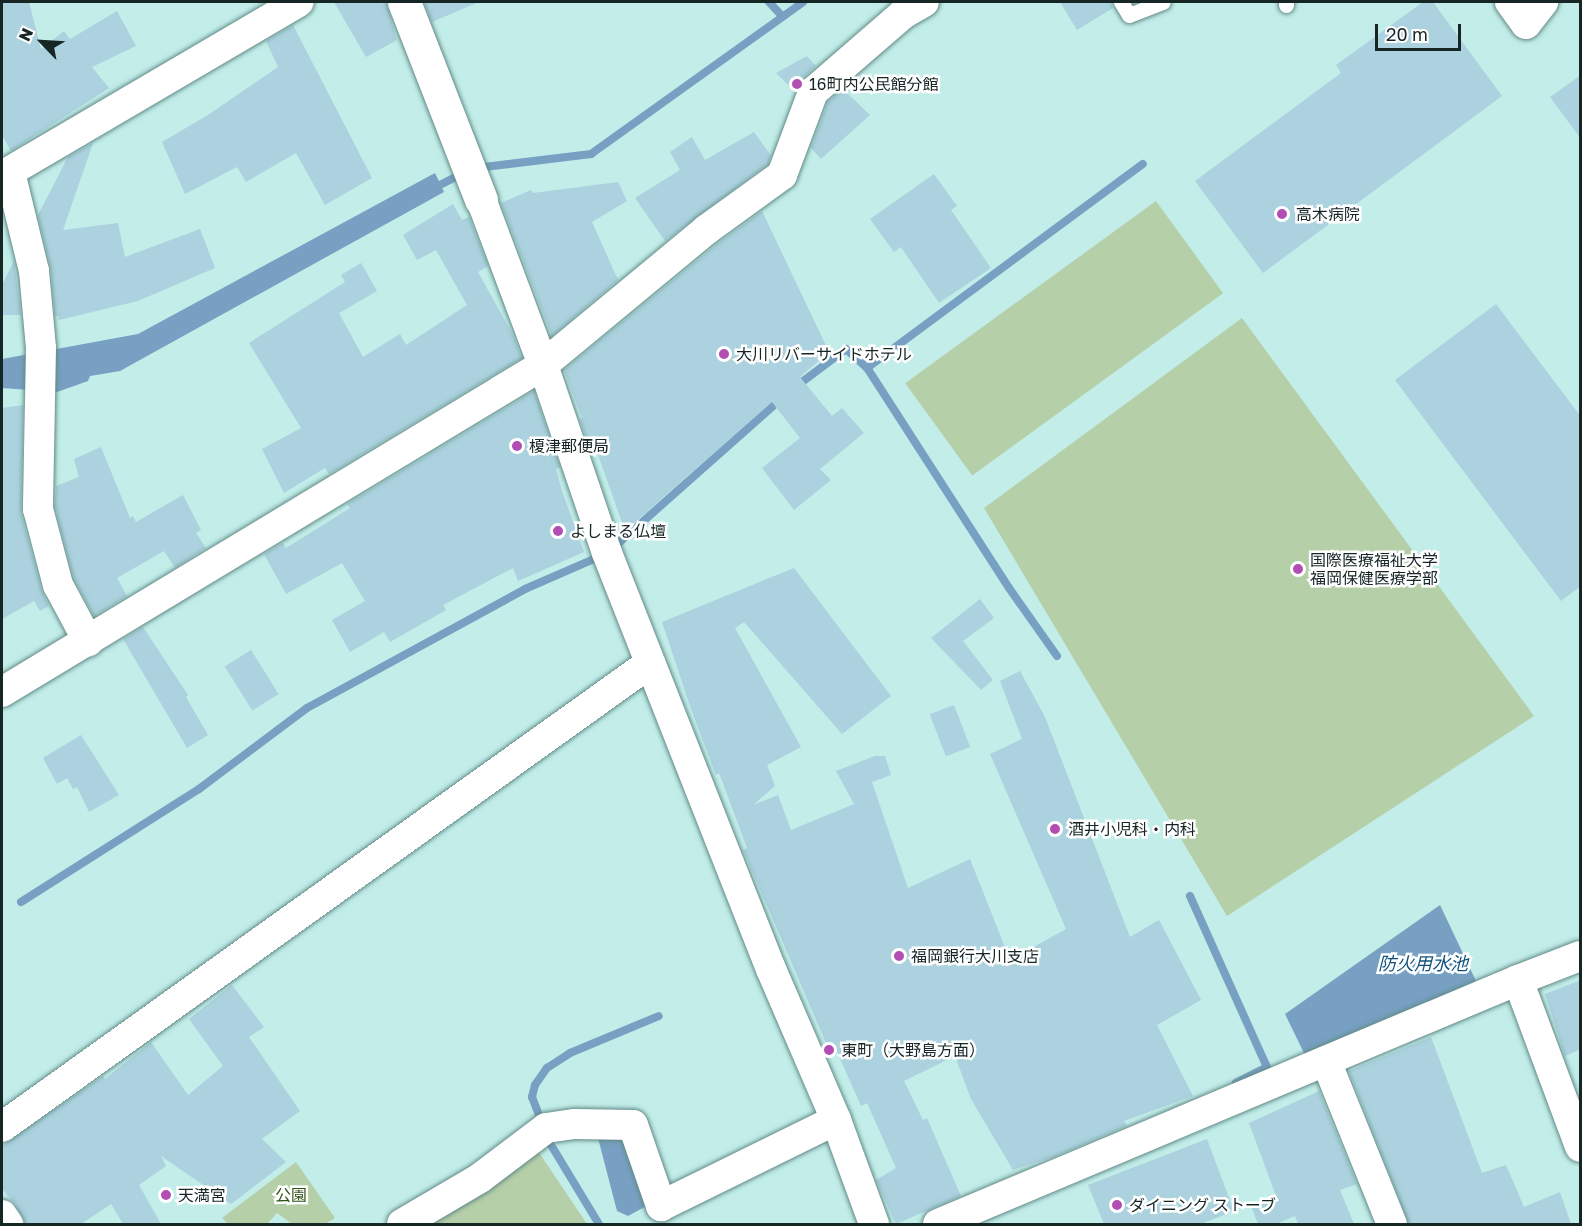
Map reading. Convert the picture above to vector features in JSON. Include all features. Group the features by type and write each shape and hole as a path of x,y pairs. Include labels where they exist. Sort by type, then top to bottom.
{"street":[{"path":"88,641 58,585 38,509 41,350 34,271 6,174 299,2"},
{"path":"404,2 543,365 607,553 771,969 836,1120 874,1224"},
{"path":"2,692 543,365 706,230 782,175 813,92 903,14 924,2"},
{"path":"1510,2 1526,24 1543,2"},
{"path":"2,1127 650,663"},
{"path":"938,1224 1518,980 1581,956"},
{"path":"1518,980 1581,1147"},
{"path":"1326,1061 1392,1224"},
{"path":"402,1224 480,1178 546,1128 575,1124 633,1125 661,1206 836,1120"},
{"path":"2,1215 8,1224"}],"lane":[{"path":"1121,2 1129,15 1163,2"}],"green space":[{"path":"1156,201 1223,293 972,475 905,383"},
{"path":"1242,318 1534,716 1227,916 984,508"},
{"path":"538,1151 587,1224 425,1224"},
{"name":"公園","path":"296,1162 335,1218 325,1224 292,1224 277,1213 267,1224 228,1224 222,1218"}],"water":[{"path":"435,173 444,192 120,371 90,376 88,381 57,392 2,388 2,359 138,334"},
{"name":"防火用水池","path":"1440,905 1476,981 1305,1055 1285,1014"},
{"path":"623,1133 652,1203 628,1216 617,1211 598,1138"}],"building":[{"path":"2,2 29,2 41,49 64,31 70,39 117,11 136,46 92,67 109,88 11,151 2,135"},
{"path":"334,2 386,2 397,40 366,57"},
{"path":"424,2 479,2 432,22"},
{"path":"1060,2 1111,2 1113,8 1077,30"},
{"path":"1423,2 1433,2 1502,96 1263,273 1195,181 1341,73 1336,65"},
{"path":"293,25 372,178 325,205 296,153 246,182 237,167 185,194 162,142 208,115 278,67 266,41"},
{"name":"16町内公民館分館","path":"807,56 816,66 801,79 795,91 776,73"},
{"path":"1581,75 1581,139 1550,97"},
{"path":"845,91 870,115 821,159 811,148 828,102 839,92 842,94"},
{"path":"754,132 771,156 768,164 665,241 635,198 680,170 670,152 692,137 705,160"},
{"path":"93,143 63,230 118,223 125,257 200,229 215,268 138,301 59,320 58,316 55,316 51,269 38,215 68,157"},
{"path":"934,174 957,206 951,210 991,268 939,303 901,247 894,252 870,219"},
{"path":"618,182 627,201 592,222 618,280 552,336 501,203 531,190 533,193"},
{"path":"453,204 462,220 469,217 488,266 478,272 513,335 522,358 329,474 325,468 284,493 262,449 301,428 249,343 345,282 341,275 361,263 377,291 339,313 363,357 400,334 406,345 467,305 436,250 417,260 403,235"},
{"path":"762,211 829,352 800,377 832,416 842,408 864,433 820,469 831,480 794,510 762,468 800,438 772,402 625,531 597,452 592,454 580,419 582,418 564,370 717,244"},
{"path":"14,261 21,315 2,315 2,285"},
{"path":"1496,304 1581,417 1581,586 1561,601 1395,380"},
{"path":"534,391 560,467 556,469 562,491 584,552 518,581 513,568 443,605 446,610 390,642 384,632 350,652 332,620 365,601 342,563 286,594 264,554 283,543 286,548 350,508 347,504"},
{"path":"23,405 21,513 41,589 49,606 40,611 34,601 2,619 2,408"},
{"path":"101,447 130,518 133,516 136,522 183,495 201,530 196,533 206,548 175,568 164,551 117,578 127,596 94,616 74,579 55,507 56,486 79,477 74,459"},
{"path":"794,568 891,696 842,734 744,622 735,628 801,747 767,765 775,786 753,805 778,795 791,830 854,804 836,771 875,756 885,756 891,775 872,782 908,888 970,859 1010,960 1066,929 990,754 1022,739 1000,681 1020,671 1045,717 1130,937 1159,920 1201,1000 1157,1025 1193,1096 1124,1121 1127,1126 1053,1157 1013,1170 971,1099 955,1056 904,1081 923,1120 927,1118 961,1196 896,1224 876,1180 896,1168 867,1103 861,1106 835,1047 829,1050 743,850 747,848 719,773 716,775 690,706 662,622"},
{"path":"980,599 994,618 963,641 993,680 981,690 931,638"},
{"path":"143,627 188,695 186,697 208,735 187,748 123,639"},
{"path":"251,650 279,694 252,711 225,666"},
{"path":"954,705 970,747 946,756 930,714"},
{"path":"81,735 119,795 89,812 77,787 73,789 67,778 57,784 43,758"},
{"path":"1581,980 1581,1049 1565,1056 1545,994"},
{"path":"232,985 264,1027 249,1037 300,1111 262,1139 286,1162 231,1204 161,1156 166,1166 139,1185 161,1224 123,1224 111,1204 81,1224 25,1224 16,1205 2,1189 2,1146 103,1076 105,1079 151,1042 188,1095 223,1066 189,1019"},
{"path":"1431,1037 1482,1173 1506,1165 1524,1207 1560,1192 1571,1224 1409,1224 1349,1071"},
{"path":"1319,1091 1357,1184 1340,1190 1354,1224 1298,1224 1295,1216 1276,1224 1258,1224 1251,1206 1276,1196 1249,1123"},
{"path":"1207,1139 1234,1211 1201,1224 1104,1224 1088,1185"}],"waterway":[{"path":"769,2 781,15"},
{"path":"476,168 591,154 803,2"},
{"path":"1057,656 1009,588 867,368 1143,164"},
{"path":"432,189 464,173"},
{"path":"794,388 846,349 867,368"},
{"path":"612,549 782,398"},
{"path":"21,902 199,789 307,708 525,589 601,556"},
{"path":"1190,896 1267,1067 1236,1083"},
{"path":"542,1123 532,1097 535,1085 547,1068 570,1053 659,1016"},
{"path":"545,1135 599,1224"}],"place":[{"name":"16町内公民館分館","path":"797,84"},
{"name":"高木病院","path":"1282,214"},
{"name":"大川リバーサイドホテル","path":"724,354"},
{"name":"榎津郵便局","path":"517,446"},
{"name":"よしまる仏壇","path":"558,531"},
{"name":"国際医療福祉大学 福岡保健医療学部","path":"1298,569"},
{"name":"酒井小児科・内科","path":"1055,829"},
{"name":"福岡銀行大川支店","path":"899,956"},
{"name":"東町（大野島方面）","path":"829,1050"},
{"name":"天満宮","path":"166,1195"},
{"name":"ダイニング ストーブ","path":"1117,1205"}]}
